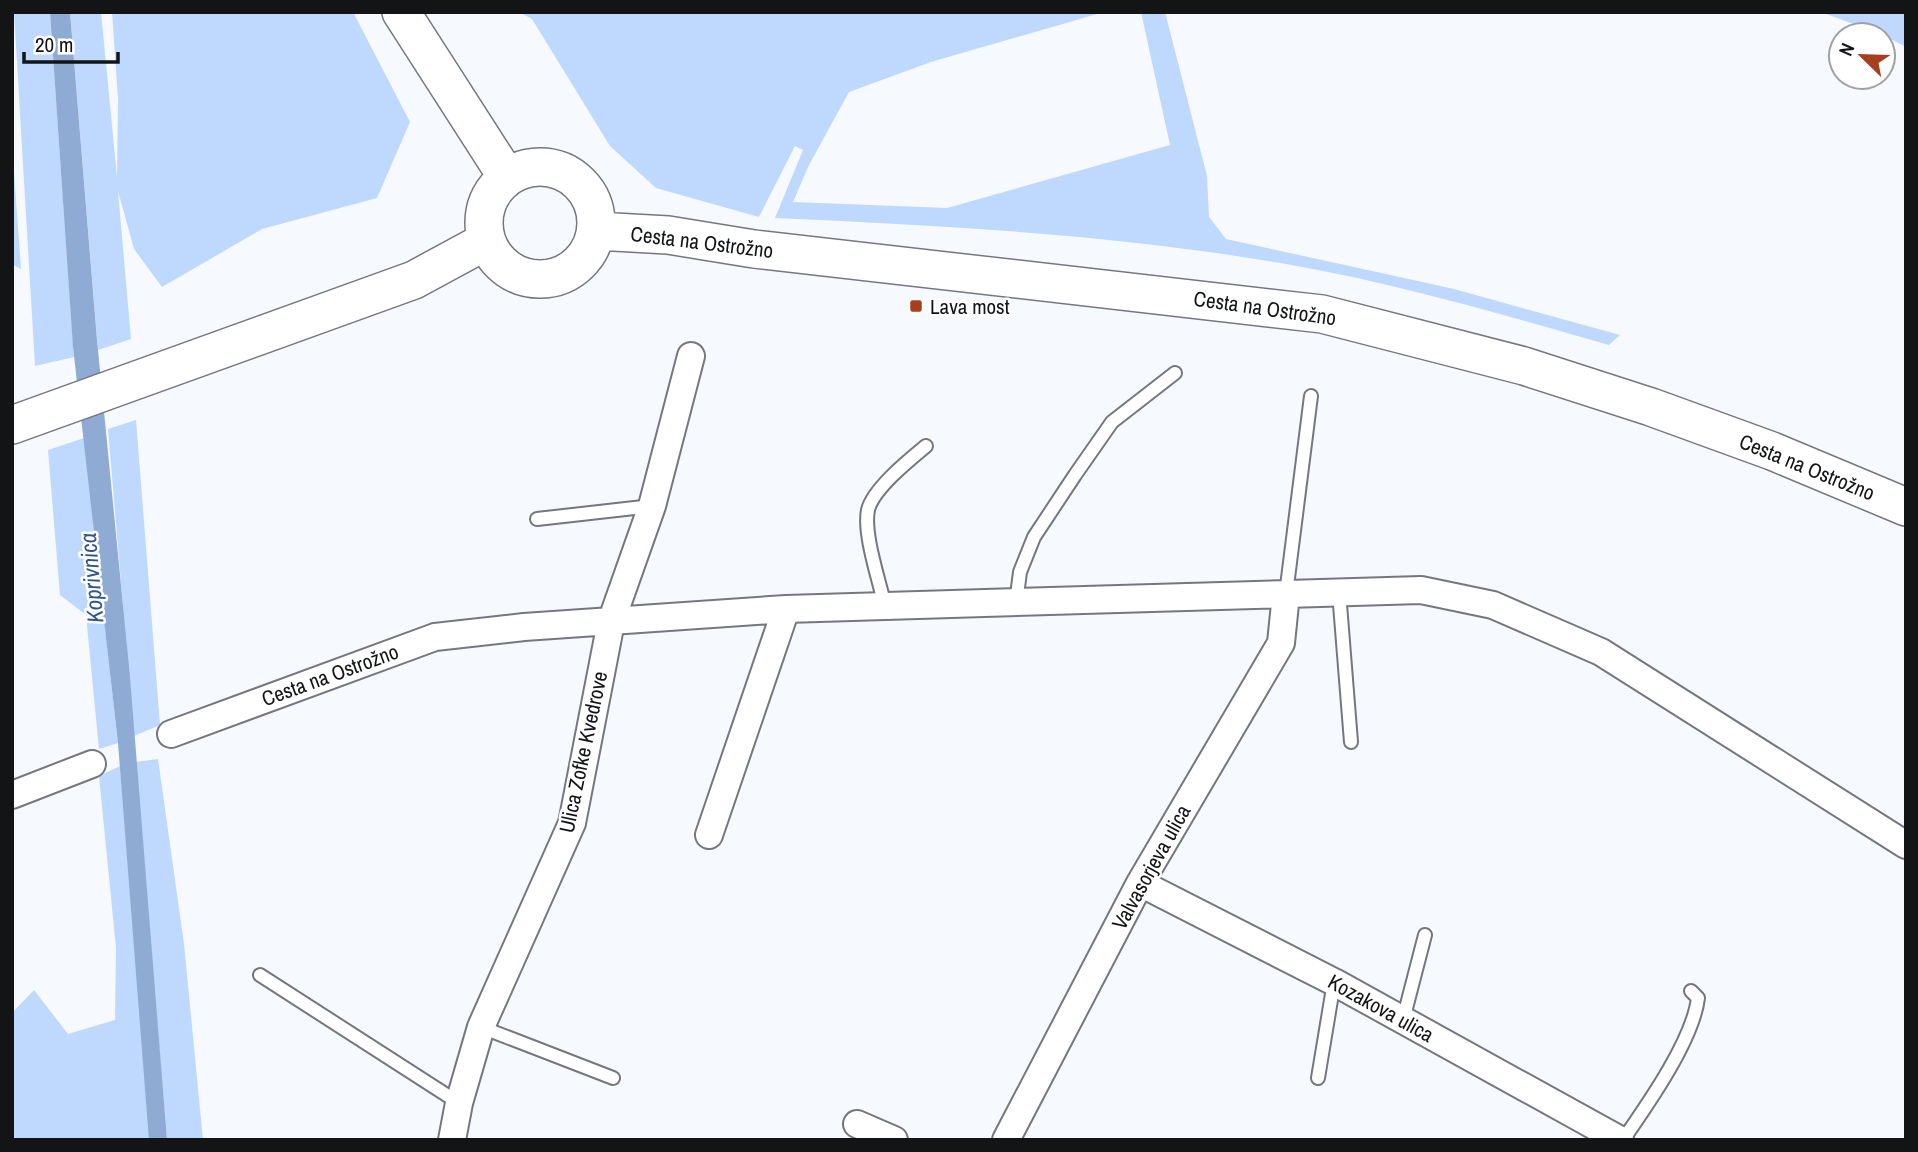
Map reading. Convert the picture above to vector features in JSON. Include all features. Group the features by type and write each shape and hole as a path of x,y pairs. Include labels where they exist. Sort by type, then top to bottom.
{"street":[{"path":"401,12 507,177"},
{"path":"541,166 560,169 576,179 589,194 596,212 596,231 590,250 578,265 562,275 543,280 525,278 508,270 495,258 486,242 483,224 485,206 494,189 523,168 541,166"},
{"name":"Cesta na Ostrožno","path":"596,231 668,235 754,249 1322,314 1524,366 1639,403 1773,452 1906,507"},
{"path":"22,420 414,281 486,242"},
{"name":"Ulica Zofke Kvedrove","path":"452,1140 459,1103 481,1027 572,823 611,622 652,506 691,356"},
{"name":"Cesta na Ostrožno","path":"171,734 435,637 786,609 1422,590 1493,605 1601,652 1906,845"},
{"name":"Valvasorjeva ulica","path":"1006,1140 1140,883 1281,643 1286,594"},
{"path":"709,835 786,609"},
{"path":"12,795 92,764"},
{"name":"Kozakova ulica","path":"1140,883 1334,982 1622,1140"},
{"path":"858,1124 894,1140"}],"lane":[{"path":"1016,603 1020,572 1034,537 1082,464 1112,422 1175,373"},
{"path":"1286,594 1311,396"},
{"path":"885,607 868,526 868,509 902,466 926,446"},
{"path":"537,519 652,506"},
{"path":"1339,592 1351,742"},
{"path":"1403,1020 1425,935"},
{"path":"260,975 459,1103"},
{"path":"1318,1078 1334,982"},
{"path":"1622,1140 1655,1093 1696,1014 1698,998 1691,991"},
{"path":"481,1027 613,1078"}],"shaded area":[{"path":"14,12 50,12 74,357 35,366"},
{"path":"50,12 70,12 97,340 130,677 167,1140 149,1140 118,743 73,347"},
{"path":"70,12 101,12 117,177 118,98 112,12 353,12 410,122 377,198 262,229 162,287 134,249 118,191 131,339 98,350"},
{"path":"519,12 1104,12 931,62 849,92 809,165 793,202 947,208 1170,145 1141,12 1165,12 1207,176 1209,217 1226,239 1454,289 1620,335 1609,345 1378,283 1237,256 1040,234 775,218 803,150 795,146 759,217 656,188 610,146 532,19"},
{"path":"1821,12 1906,12 1906,47 1897,42 1897,21 1845,21"},
{"path":"12,145 21,269 12,264"},
{"path":"136,420 160,725 134,736 108,429"},
{"path":"84,438 118,743 99,749 86,615 60,595 48,450"},
{"path":"158,759 184,944 203,1140 167,1140 135,762"},
{"path":"120,766 150,1140 12,1140 12,1013 34,990 68,1034 115,1020 116,948 99,776"}],"place":[{"name":"Lava most","path":"916,306"}],"water label":[{"name":"Koprivnica","path":"91,578"}]}
